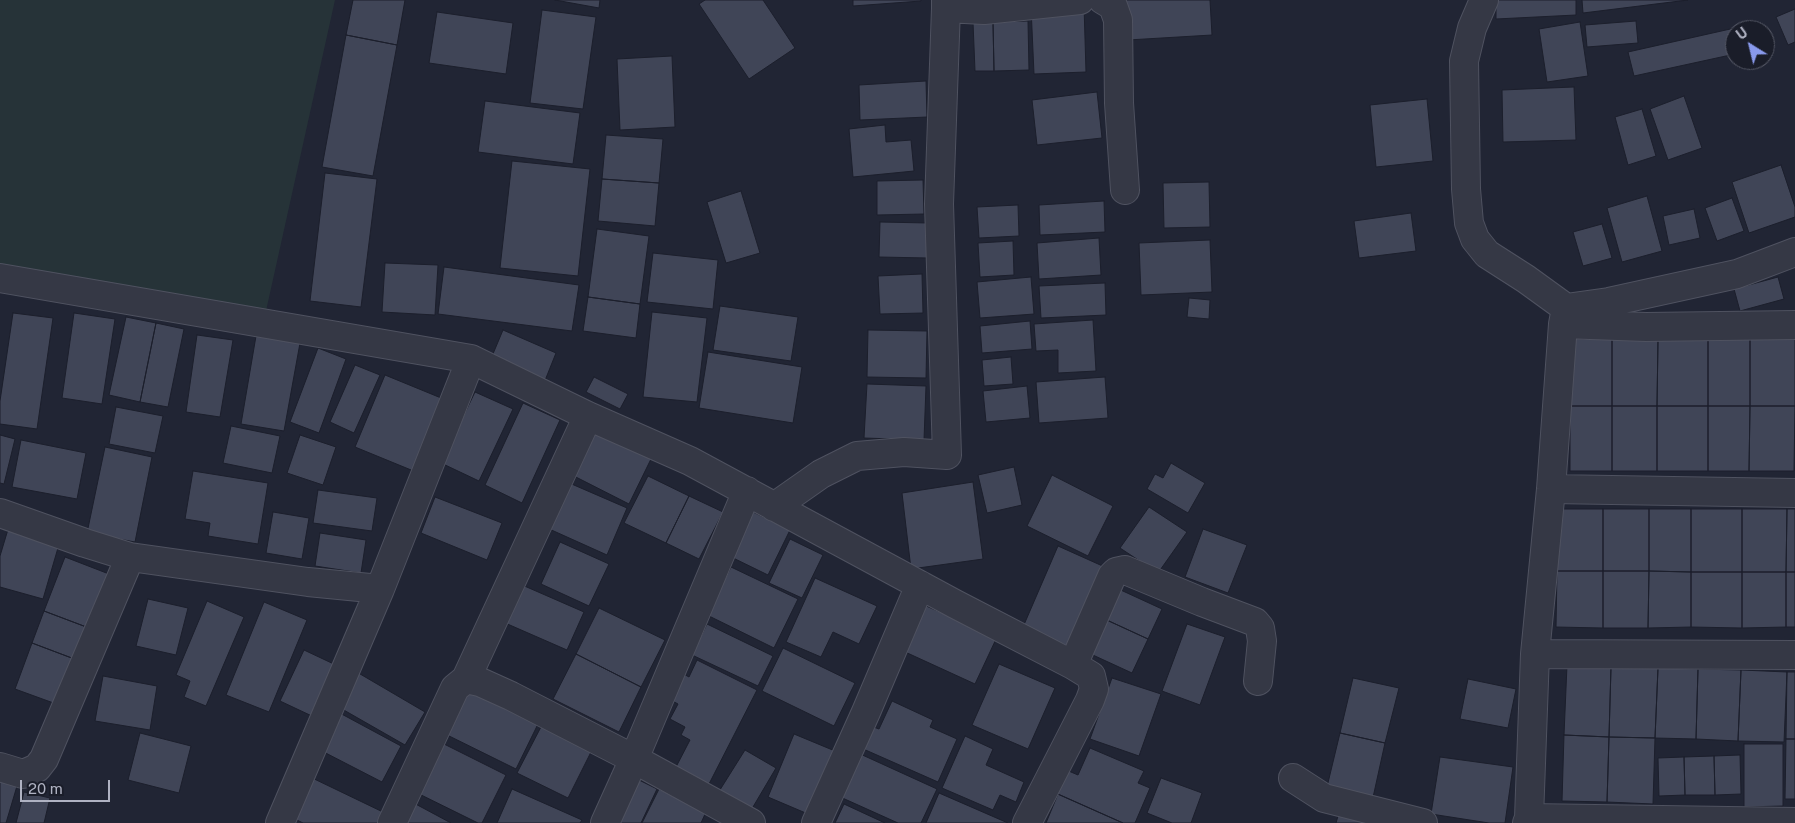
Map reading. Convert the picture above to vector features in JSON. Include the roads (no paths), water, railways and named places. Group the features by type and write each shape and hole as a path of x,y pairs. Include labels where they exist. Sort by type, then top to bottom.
{"street":[{"path":"774,507 821,474 857,456 904,452 947,455 939,204 946,4 984,10 1080,0"},
{"path":"1103,0 1113,6 1118,20 1119,103 1125,190"},
{"path":"1484,0 1472,28 1464,61 1466,189 1469,223 1475,239 1487,254 1526,278 1565,316 1646,328 1795,325"},
{"path":"1565,316 1609,302 1737,274 1795,252"},
{"path":"0,278 471,359 588,416 690,461 747,491 1091,676 1094,689 1090,700 1027,823"},
{"path":"1565,316 1535,654 1528,820 1795,822"},
{"path":"280,823 380,589 471,359"},
{"path":"392,823 455,688 466,679 588,416"},
{"path":"1551,489 1795,494"},
{"path":"605,823 747,491"},
{"path":"0,513 85,543 130,556 308,582 380,589"},
{"path":"0,767 23,774 37,768 44,759 130,556"},
{"path":"1073,665 1112,576 1116,572 1125,570 1255,622 1260,628 1262,641 1258,681"},
{"path":"816,823 870,704 920,585"},
{"path":"1535,654 1795,654"},
{"path":"466,679 480,682 511,696 634,759 751,823"},
{"path":"1293,778 1324,798 1423,823"}]}
